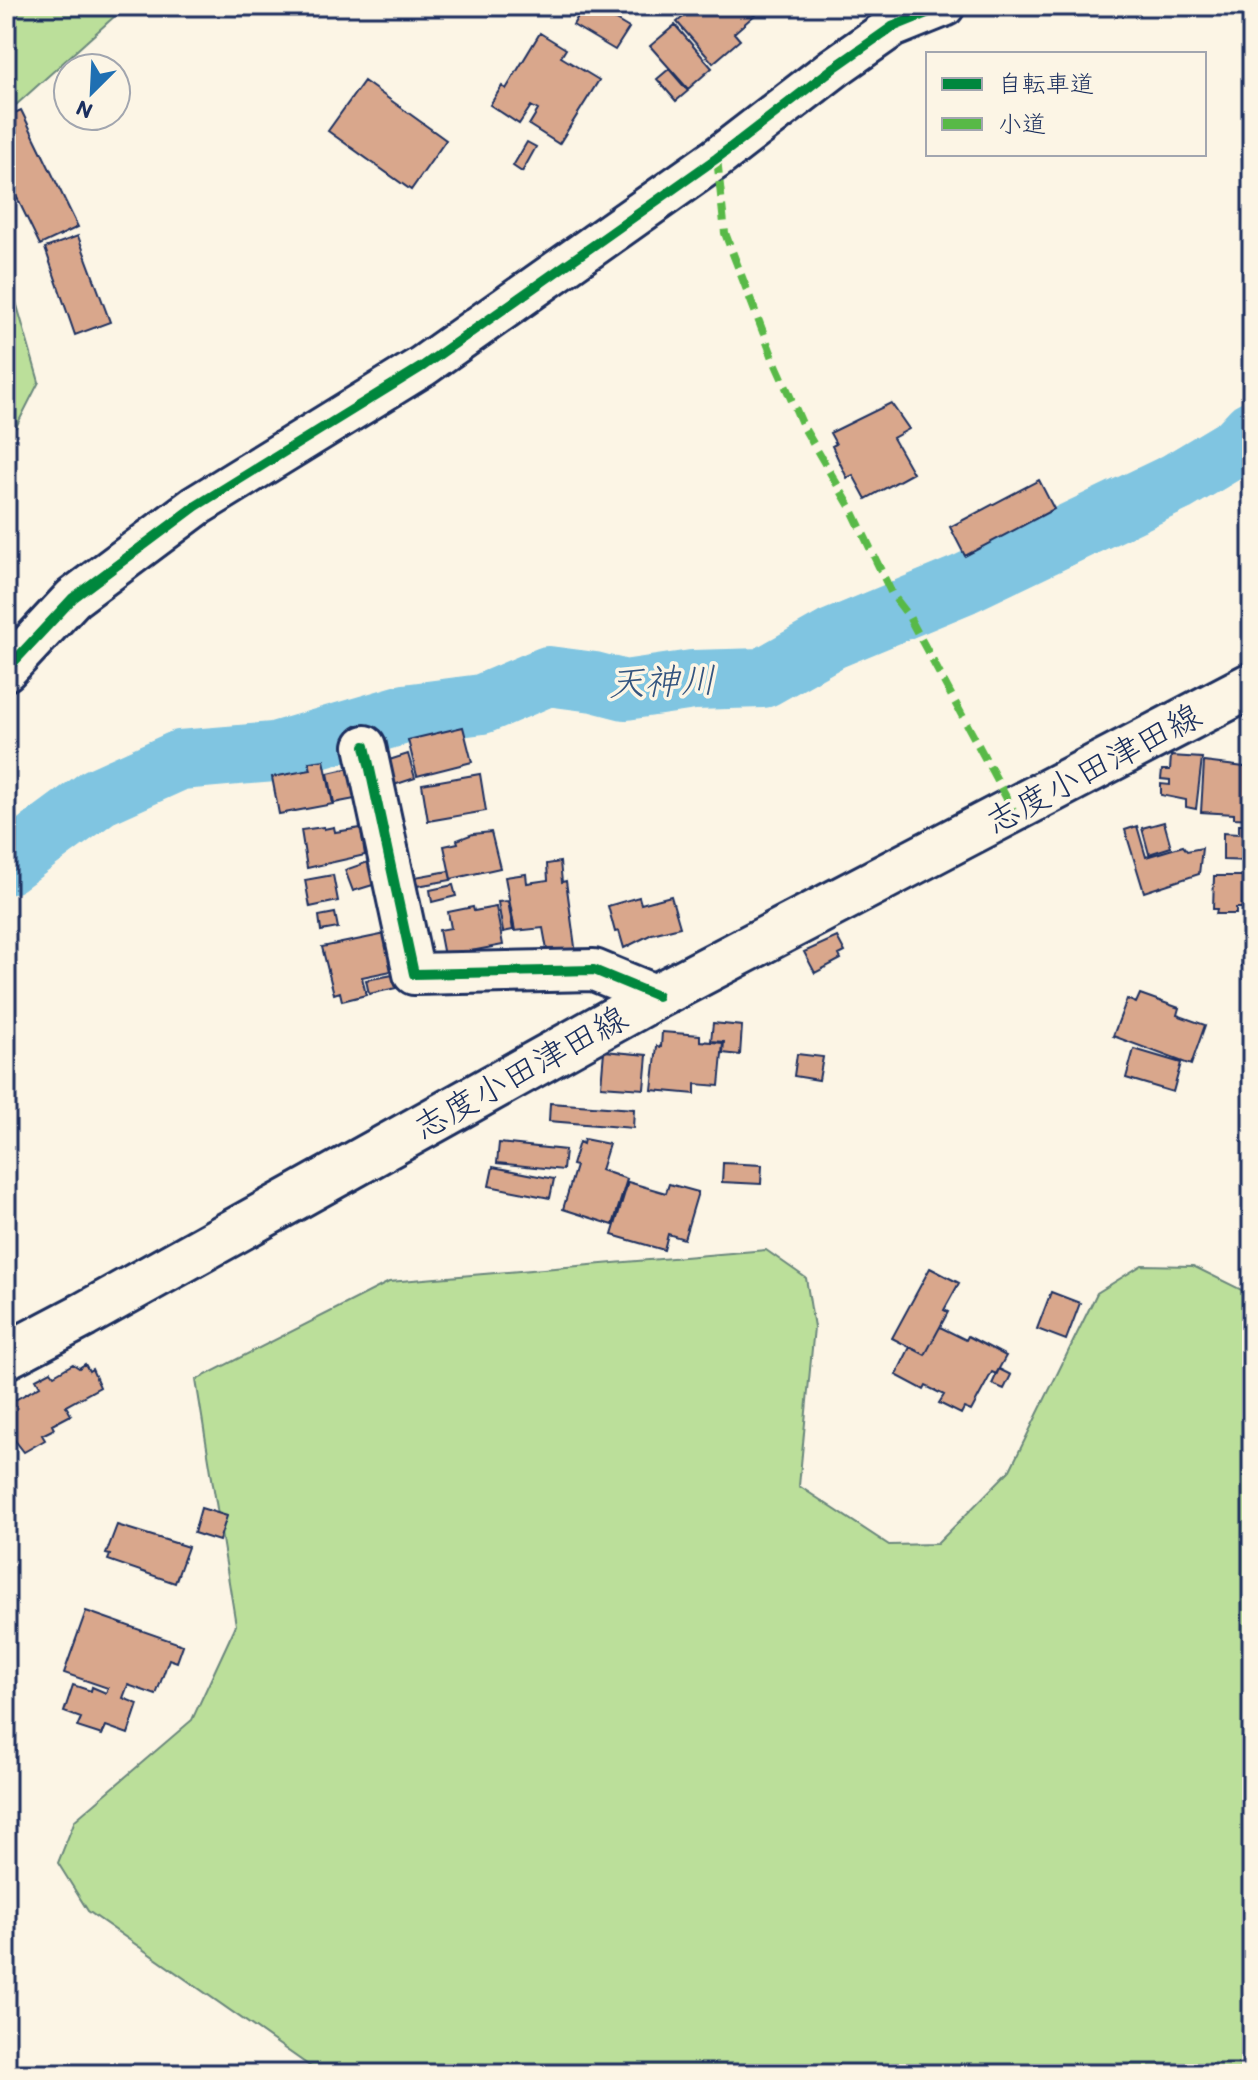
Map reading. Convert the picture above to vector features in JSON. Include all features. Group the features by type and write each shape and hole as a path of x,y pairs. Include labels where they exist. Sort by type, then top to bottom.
{"main road":[{"name":"志度小田津田線","path":"6,1356 657,996 1252,685"}],"street":[{"path":"6,670 73,598 196,506 423,366 704,168 892,27 944,6"},
{"path":"365,746 414,974 594,970 657,996"}],"green space":[{"path":"6,6 126,6 75,52 52,52 52,73 6,114"},
{"path":"6,267 39,382 16,427 6,431"},
{"path":"766,1250 806,1278 814,1327 799,1486 889,1545 937,1544 1010,1470 1097,1293 1142,1265 1193,1266 1252,1295 1252,2074 321,2074 88,1911 58,1863 75,1820 192,1720 236,1625 196,1380 389,1282"}],"building":[{"path":"584,6 592,6 629,28 615,50 573,25"},
{"path":"686,6 765,6 734,33 740,40 713,63 677,22 688,13 683,9"},
{"path":"675,25 712,68 688,89 650,46"},
{"path":"540,33 566,49 561,57 599,80 559,144 529,125 538,110 531,106 519,124 490,105 502,86 506,89"},
{"path":"669,69 688,91 676,101 657,79"},
{"path":"364,81 446,140 411,190 328,131"},
{"path":"21,110 78,227 40,245 6,175 6,117"},
{"path":"527,142 536,147 522,172 513,166"},
{"path":"78,236 110,322 75,335 45,248"},
{"path":"891,403 909,429 893,438 913,473 866,499 853,475 847,478 832,446 836,444 830,433"},
{"path":"1039,480 1054,509 965,556 950,527"},
{"path":"463,727 472,762 417,776 408,740"},
{"path":"408,754 415,778 391,786 383,762"},
{"path":"1171,756 1202,758 1196,809 1186,807 1186,800 1161,795 1161,784 1170,785 1170,780 1161,779 1162,770 1170,770"},
{"path":"324,760 333,804 279,814 272,777 311,770 309,762"},
{"path":"1204,762 1252,768 1252,819 1234,818 1234,814 1201,812"},
{"path":"354,767 360,798 334,803 328,773"},
{"path":"480,774 486,811 428,821 422,784"},
{"path":"1164,822 1171,847 1149,854 1142,828"},
{"path":"1239,824 1252,824 1252,861 1223,860 1223,833 1239,834"},
{"path":"1137,826 1146,857 1183,846 1187,851 1202,848 1199,874 1144,892 1125,830"},
{"path":"334,827 335,832 361,828 365,855 307,868 301,830"},
{"path":"491,832 500,868 451,879 444,846 458,843 457,840 473,834"},
{"path":"368,862 376,884 353,891 345,870"},
{"path":"560,862 562,882 566,881 576,954 553,955 547,950 543,928 515,931 505,877 526,874 527,883 548,880 547,864"},
{"path":"449,871 451,880 417,886 415,877"},
{"path":"333,875 338,901 310,907 305,880"},
{"path":"1214,876 1243,876 1242,908 1236,908 1236,914 1216,914 1217,909 1213,909"},
{"path":"453,885 456,896 432,902 430,890"},
{"path":"671,896 680,927 652,934 624,948 619,931 615,932 608,906 639,897 641,904"},
{"path":"508,901 513,930 503,932 498,902"},
{"path":"1247,903 1252,903 1252,989 1251,967 1242,966 1241,927 1247,927"},
{"path":"473,907 474,911 496,907 503,945 444,956 439,930 451,928 448,912"},
{"path":"335,913 338,928 321,931 319,916"},
{"path":"386,934 396,970 362,977 366,995 342,1001 340,992 334,994 322,947"},
{"path":"837,937 845,952 839,955 841,959 815,973 804,952"},
{"path":"393,975 396,988 369,994 366,980"},
{"path":"1140,994 1179,1008 1177,1015 1205,1025 1191,1065 1113,1036 1127,999 1136,1003"},
{"path":"713,1023 742,1026 740,1055 723,1053 724,1042 711,1041"},
{"path":"662,1032 700,1035 700,1041 723,1043 719,1086 695,1084 695,1094 652,1090 657,1046 661,1047"},
{"path":"1134,1049 1181,1063 1173,1092 1126,1078"},
{"path":"604,1051 647,1055 644,1089 601,1086"},
{"path":"797,1054 823,1057 819,1080 794,1076"},
{"path":"550,1103 634,1109 633,1128 549,1121"},
{"path":"584,1139 609,1144 601,1170 627,1179 613,1225 563,1209 576,1166 572,1165 579,1142 583,1144"},
{"path":"499,1143 565,1150 563,1170 497,1163"},
{"path":"723,1163 762,1165 761,1184 722,1182"},
{"path":"493,1167 554,1179 550,1198 489,1186"},
{"path":"628,1182 666,1193 669,1184 698,1192 684,1239 668,1234 664,1250 612,1235"},
{"path":"930,1268 959,1283 944,1310 948,1312 925,1355 892,1338"},
{"path":"1051,1292 1080,1303 1066,1340 1037,1329"},
{"path":"940,1327 966,1340 968,1336 1006,1356 996,1374 992,1372 971,1411 964,1408 961,1414 939,1403 944,1395 926,1386 924,1390 896,1375 910,1347 925,1355"},
{"path":"73,1364 79,1368 85,1364 89,1371 92,1369 100,1387 66,1406 71,1415 52,1425 54,1429 42,1435 45,1440 24,1452 6,1429 10,1422 6,1416 6,1405 40,1386 36,1379 51,1371 54,1375"},
{"path":"999,1369 1011,1375 1004,1389 992,1384"},
{"path":"201,1508 227,1516 219,1541 194,1533"},
{"path":"117,1525 188,1547 175,1583 108,1560 110,1555 106,1554"},
{"path":"86,1611 183,1645 177,1662 169,1659 156,1695 128,1685 123,1698 138,1704 128,1734 106,1726 102,1735 77,1727 81,1718 64,1712 73,1685 91,1691 92,1687 106,1693 108,1688 64,1673"}],"waterway":[{"name":"天神川","path":"6,865 98,797 180,760 274,752 405,714 482,704 548,676 625,690 693,680 763,678 832,639 964,584 1177,482 1237,446 1252,430"}],"marked path":[{"path":"717,158 725,233 773,358 804,428 851,508 892,594 908,615 1013,810"}],"cycle path":[{"path":"6,670 73,598 196,506 423,366 717,158 892,27 944,6"},
{"path":"365,746 414,974 594,970 657,996"}]}
